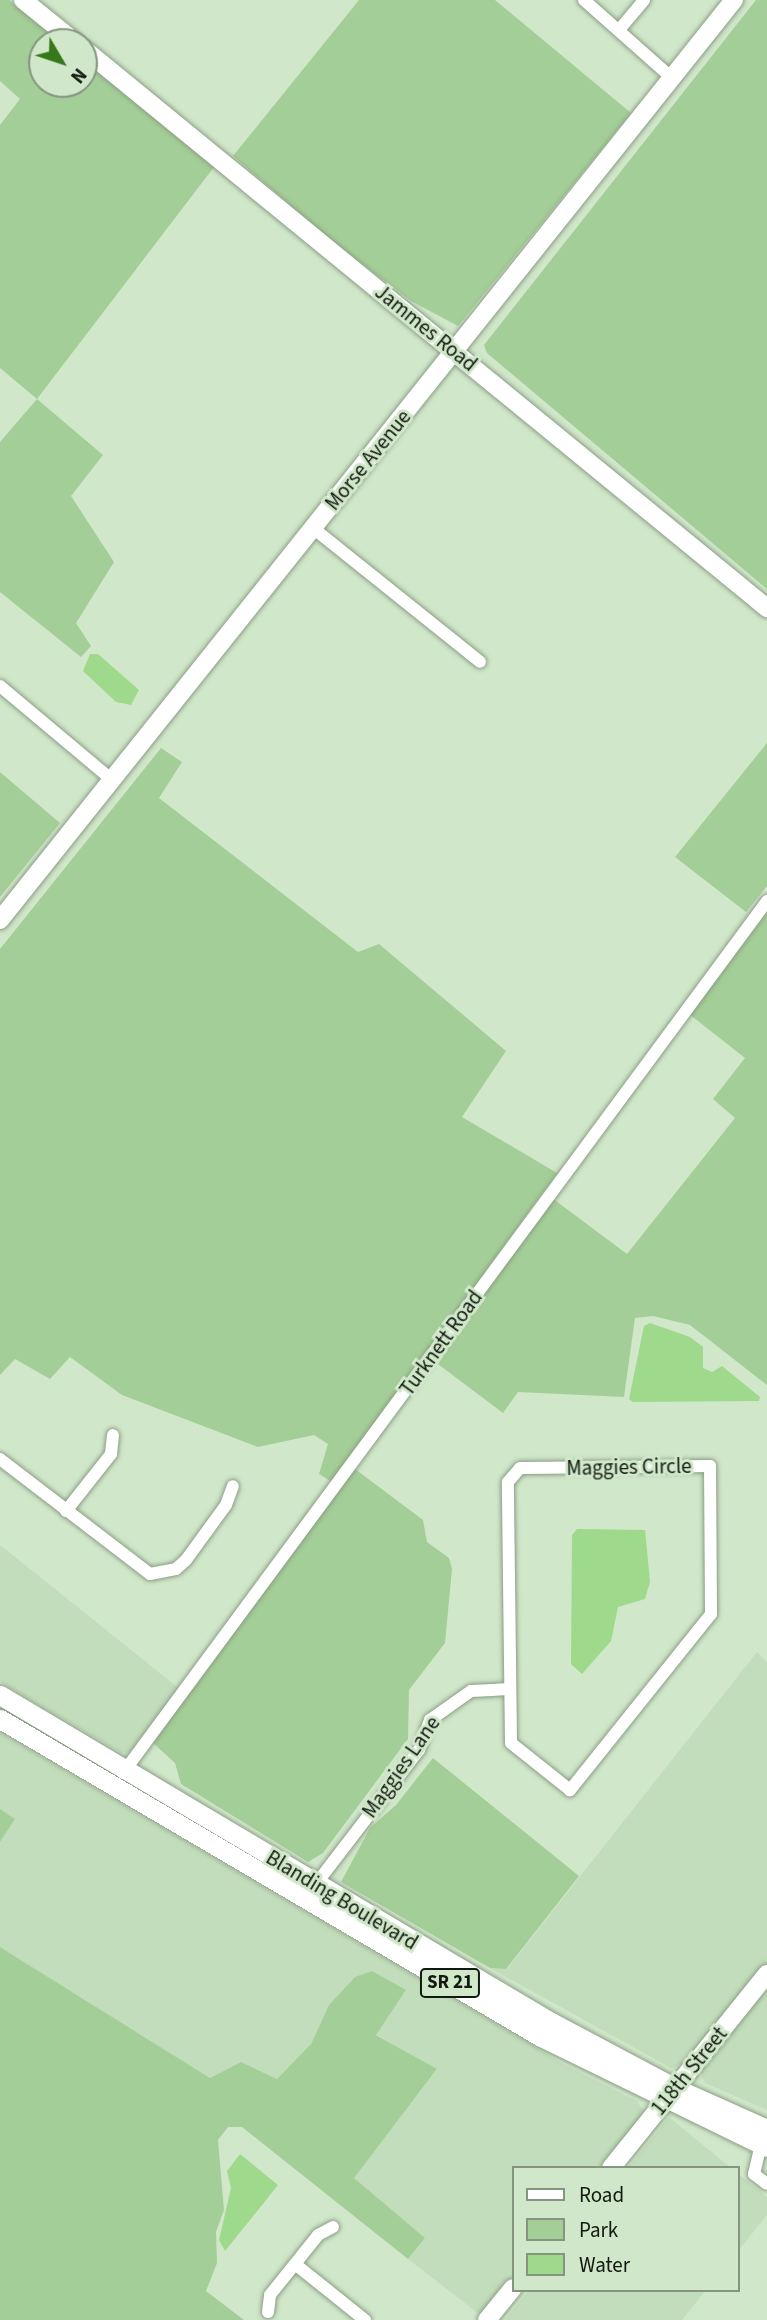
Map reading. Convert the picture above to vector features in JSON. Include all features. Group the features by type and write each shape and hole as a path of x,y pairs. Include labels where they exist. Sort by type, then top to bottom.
{"main road":[{"name":"Blanding Boulevard","path":"0,1695 263,1873 351,1905 484,1994"},
{"name":"Blanding Boulevard","path":"0,1719 119,1778 484,1994 670,2094 765,2140"}],"street":[{"path":"23,0 58,28"},
{"path":"584,0 620,30 652,65 672,78"},
{"path":"620,30 644,0"},
{"name":"Morse Avenue","path":"0,920 734,0"},
{"name":"Jammes Road","path":"98,61 767,608"},
{"path":"313,528 480,662"},
{"path":"0,686 112,780"},
{"name":"Turknett Road","path":"119,1778 767,901"},
{"path":"66,1511 111,1454 113,1435"},
{"path":"0,1459 138,1569 163,1574 186,1560 226,1505 233,1486"},
{"name":"Maggies Circle","path":"710,1466 711,1614 570,1790 511,1744 509,1689 508,1482 513,1475 520,1468 710,1466"},
{"name":"Maggies Lane","path":"308,1889 419,1750 430,1720 471,1690 509,1689"},
{"name":"118th Street","path":"613,2166 767,1974"},
{"path":"765,2140 754,2174 767,2184"},
{"path":"268,2312 270,2295 318,2235 333,2227"},
{"path":"295,2263 365,2320"},
{"path":"487,2320 512,2289"}],"shaded area":[{"path":"0,1545 181,1690 130,1753 120,1752 0,1682"},
{"path":"757,1652 767,1662 767,1964 689,2062 671,2068 490,1968 507,1969"},
{"path":"0,1733 567,2066 637,2101 643,2111 637,2126 605,2166 512,2166 512,2280 483,2317 408,2259 425,2238 353,2178 437,2070 376,2034 406,1991 329,2005 311,2044 277,2079 241,2062 210,2078 0,1947 0,1842 15,1819 0,1809"},
{"path":"767,1984 767,2110 705,2083 701,2074 705,2060"},
{"path":"669,2117 729,2166 630,2166"},
{"path":"739,2175 767,2197 767,2215 739,2250"},
{"path":"527,2292 704,2292 682,2320 505,2320"}],"green space":[{"path":"0,0 9,0 43,28 28,28 28,98 98,98 98,72 214,167 37,399 0,368 0,125 20,99 0,81"},
{"path":"359,0 495,0 631,113 458,326 411,301 332,241 233,156"},
{"path":"756,0 767,0 767,589 487,353 484,345"},
{"path":"37,399 103,455 71,496 114,562 76,623 91,646 81,657 0,592 0,442"},
{"path":"767,743 767,886 746,912 675,857"},
{"path":"161,748 182,762 159,798 358,952 379,944 506,1051 462,1117 557,1173 332,1482 319,1474 328,1444 314,1435 258,1447 122,1395 70,1357 50,1379 15,1359 0,1375 0,949"},
{"path":"0,772 60,823 0,897"},
{"path":"767,913 767,1385 690,1325 653,1316 635,1318 624,1397 518,1392 503,1413 434,1361 552,1198 627,1254 735,1118 713,1099 745,1058 689,1014"},
{"path":"355,1469 423,1520 427,1542 449,1558 452,1569 445,1643 409,1690 408,1739 323,1853 308,1862 181,1784 175,1763 153,1743"},
{"path":"433,1758 579,1876 506,1969 490,1968 341,1882 370,1828 396,1805"},
{"path":"0,1809 15,1819 0,1842"},
{"path":"0,1947 210,2078 241,2062 277,2079 311,2044 329,2005 355,1977 372,1971 406,1990 376,2035 437,2069 354,2178 425,2238 408,2259 242,2127 228,2127 218,2140 224,2210 216,2232 217,2263 206,2291 244,2320 0,2320"}],"water":[{"path":"90,654 98,654 139,690 131,705 116,702 83,671"},
{"path":"650,1323 690,1337 703,1347 703,1368 712,1372 722,1366 760,1397 759,1401 633,1402 629,1399 644,1326"},
{"path":"577,1529 645,1530 650,1582 645,1599 618,1607 611,1641 582,1674 571,1664 572,1535"},
{"path":"240,2154 278,2185 225,2251 219,2240 231,2188 227,2171"}]}
